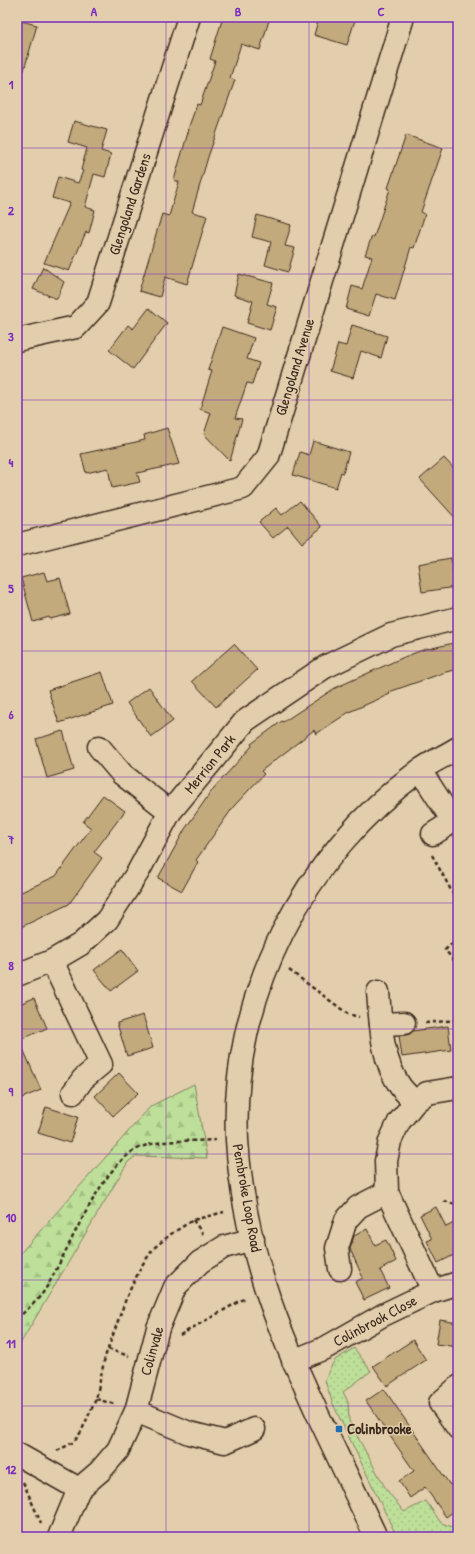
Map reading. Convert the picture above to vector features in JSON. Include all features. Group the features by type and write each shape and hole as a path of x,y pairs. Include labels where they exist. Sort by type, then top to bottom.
{"street":[{"name":"Glengoland Gardens","path":"17,340 76,327 98,303 189,17"},
{"name":"Glengoland Avenue","path":"17,545 243,488 268,457 403,17"},
{"name":"Merrion Park","path":"17,975 52,961 81,944 107,920 138,872 170,812 246,720 325,667 391,635 458,618"},
{"path":"99,747 122,774 170,812"},
{"name":"Pembroke Loop Road","path":"376,1537 293,1361 265,1286 252,1239 239,1167 237,1106 241,1061 256,995 286,924 315,877 337,847 368,814 420,770 458,748"},
{"path":"420,770 456,820 434,834"},
{"path":"52,961 101,1064 83,1079 73,1093"},
{"path":"378,992 385,1054 392,1073 400,1087 415,1102"},
{"path":"381,1024 404,1023"},
{"path":"433,1291 387,1192 386,1161 390,1141 399,1122 415,1102 427,1093 458,1088"},
{"path":"340,1269 337,1248 346,1220 358,1207 387,1192"},
{"name":"Colinvale","path":"78,1490 100,1471 118,1450 136,1411 158,1328 174,1287 200,1262 224,1247 252,1239"},
{"name":"Colinbrook Close","path":"293,1361 325,1348 383,1315 433,1291 458,1283"},
{"path":"458,1387 440,1403 458,1428"},
{"path":"136,1411 189,1433 226,1442 254,1430"},
{"path":"17,1454 78,1490 59,1537"}],"path":[{"path":"434,834 431,854 458,904"},
{"path":"458,938 445,950 458,965"},
{"path":"284,966 348,1014 381,1024"},
{"path":"404,1023 413,1025 458,1020"},
{"path":"17,1318 30,1307 45,1289 86,1211 106,1178 121,1160 136,1149 154,1143 237,1138"},
{"path":"444,1201 455,1204 458,1203"},
{"path":"44,1470 56,1451 74,1442 81,1432 96,1399 108,1349 130,1290 142,1265 154,1248 171,1234 193,1220 246,1206"},
{"path":"154,1344 165,1343 251,1294"},
{"path":"108,1349 117,1352"},
{"path":"22,1480 41,1524"}],"green space":[{"path":"194,1084 207,1158 136,1156 128,1162 17,1349 17,1257 151,1106"},
{"path":"354,1348 371,1371 343,1392 348,1402 349,1421 386,1489 404,1512 426,1501 441,1523 458,1529 458,1537 397,1537 333,1404 325,1381 335,1360"}],"building":[{"path":"223,17 270,17 260,50 241,44 230,78 235,80 208,157 192,212 207,216 187,284 165,277 160,297 139,291 162,214 169,216 179,182 174,180 188,129 197,104 200,105 215,61 210,59"},
{"path":"319,17 356,17 347,45 314,35"},
{"path":"17,20 37,25 22,77 17,76"},
{"path":"74,121 107,130 101,151 111,154 105,177 94,174 85,207 95,210 89,233 86,232 69,271 44,263 70,203 52,198 58,177 78,183 83,171 81,170 87,148 68,142"},
{"path":"406,135 443,148 421,212 425,214 414,248 411,247 395,300 376,294 369,316 346,309 352,286 362,289 372,257 365,255 372,236 374,237 390,189 388,188"},
{"path":"257,215 291,225 285,246 295,248 288,272 265,265 271,242 252,237"},
{"path":"43,267 64,282 57,299 33,289"},
{"path":"239,274 273,283 267,304 277,307 270,330 247,323 253,301 234,295"},
{"path":"149,308 167,323 133,369 109,350 128,325 133,329"},
{"path":"352,325 387,336 381,358 361,351 353,378 330,371 338,344 346,346"},
{"path":"222,327 254,338 247,359 259,363 252,384 247,383 235,418 242,419 230,461 204,434 211,413 200,409 212,371 208,370"},
{"path":"167,428 179,464 137,473 140,482 112,488 108,468 86,473 81,454 145,440 144,435"},
{"path":"313,441 349,452 343,473 341,472 336,488 293,475 300,452 309,455"},
{"path":"444,458 458,473 458,521 420,479"},
{"path":"300,501 322,527 302,543 288,526 273,538 259,522 276,508 282,515"},
{"path":"451,558 455,587 422,592 418,564"},
{"path":"44,572 47,581 60,578 70,614 50,619 49,617 33,622 21,578"},
{"path":"458,642 458,669 389,692 390,694 349,712 316,734 314,730 261,771 264,774 234,806 196,860 198,862 182,891 158,878 185,829 213,789 252,746 251,744 282,721 283,722 335,688 404,657 428,648"},
{"path":"234,644 257,670 216,707 192,681"},
{"path":"102,672 113,705 59,723 48,690"},
{"path":"149,687 173,721 151,737 127,703"},
{"path":"63,731 74,770 47,778 36,739"},
{"path":"103,795 125,811 94,852 102,858 69,904 17,929 17,894 56,876 91,828 83,822"},
{"path":"122,949 138,971 111,991 94,970"},
{"path":"34,998 47,1028 22,1039 17,1027 17,1005"},
{"path":"143,1015 153,1048 127,1056 117,1023"},
{"path":"448,1026 451,1050 402,1057 399,1036 410,1034 413,1031"},
{"path":"17,1035 41,1090 17,1100"},
{"path":"119,1073 138,1093 113,1116 95,1096"},
{"path":"46,1107 78,1117 70,1143 38,1133"},
{"path":"436,1207 446,1227 458,1221 458,1253 438,1263 427,1241 432,1239 420,1215"},
{"path":"367,1229 375,1245 386,1240 396,1261 380,1270 389,1288 364,1300 355,1282 363,1278 350,1249 354,1236"},
{"path":"440,1320 458,1323 458,1347 436,1344"},
{"path":"413,1340 426,1360 387,1386 373,1366"},
{"path":"384,1389 450,1485 458,1479 458,1508 446,1517 425,1487 410,1498 399,1481 414,1471 366,1401"}],"place":[{"name":"Colinbrooke","path":"339,1429"}]}
